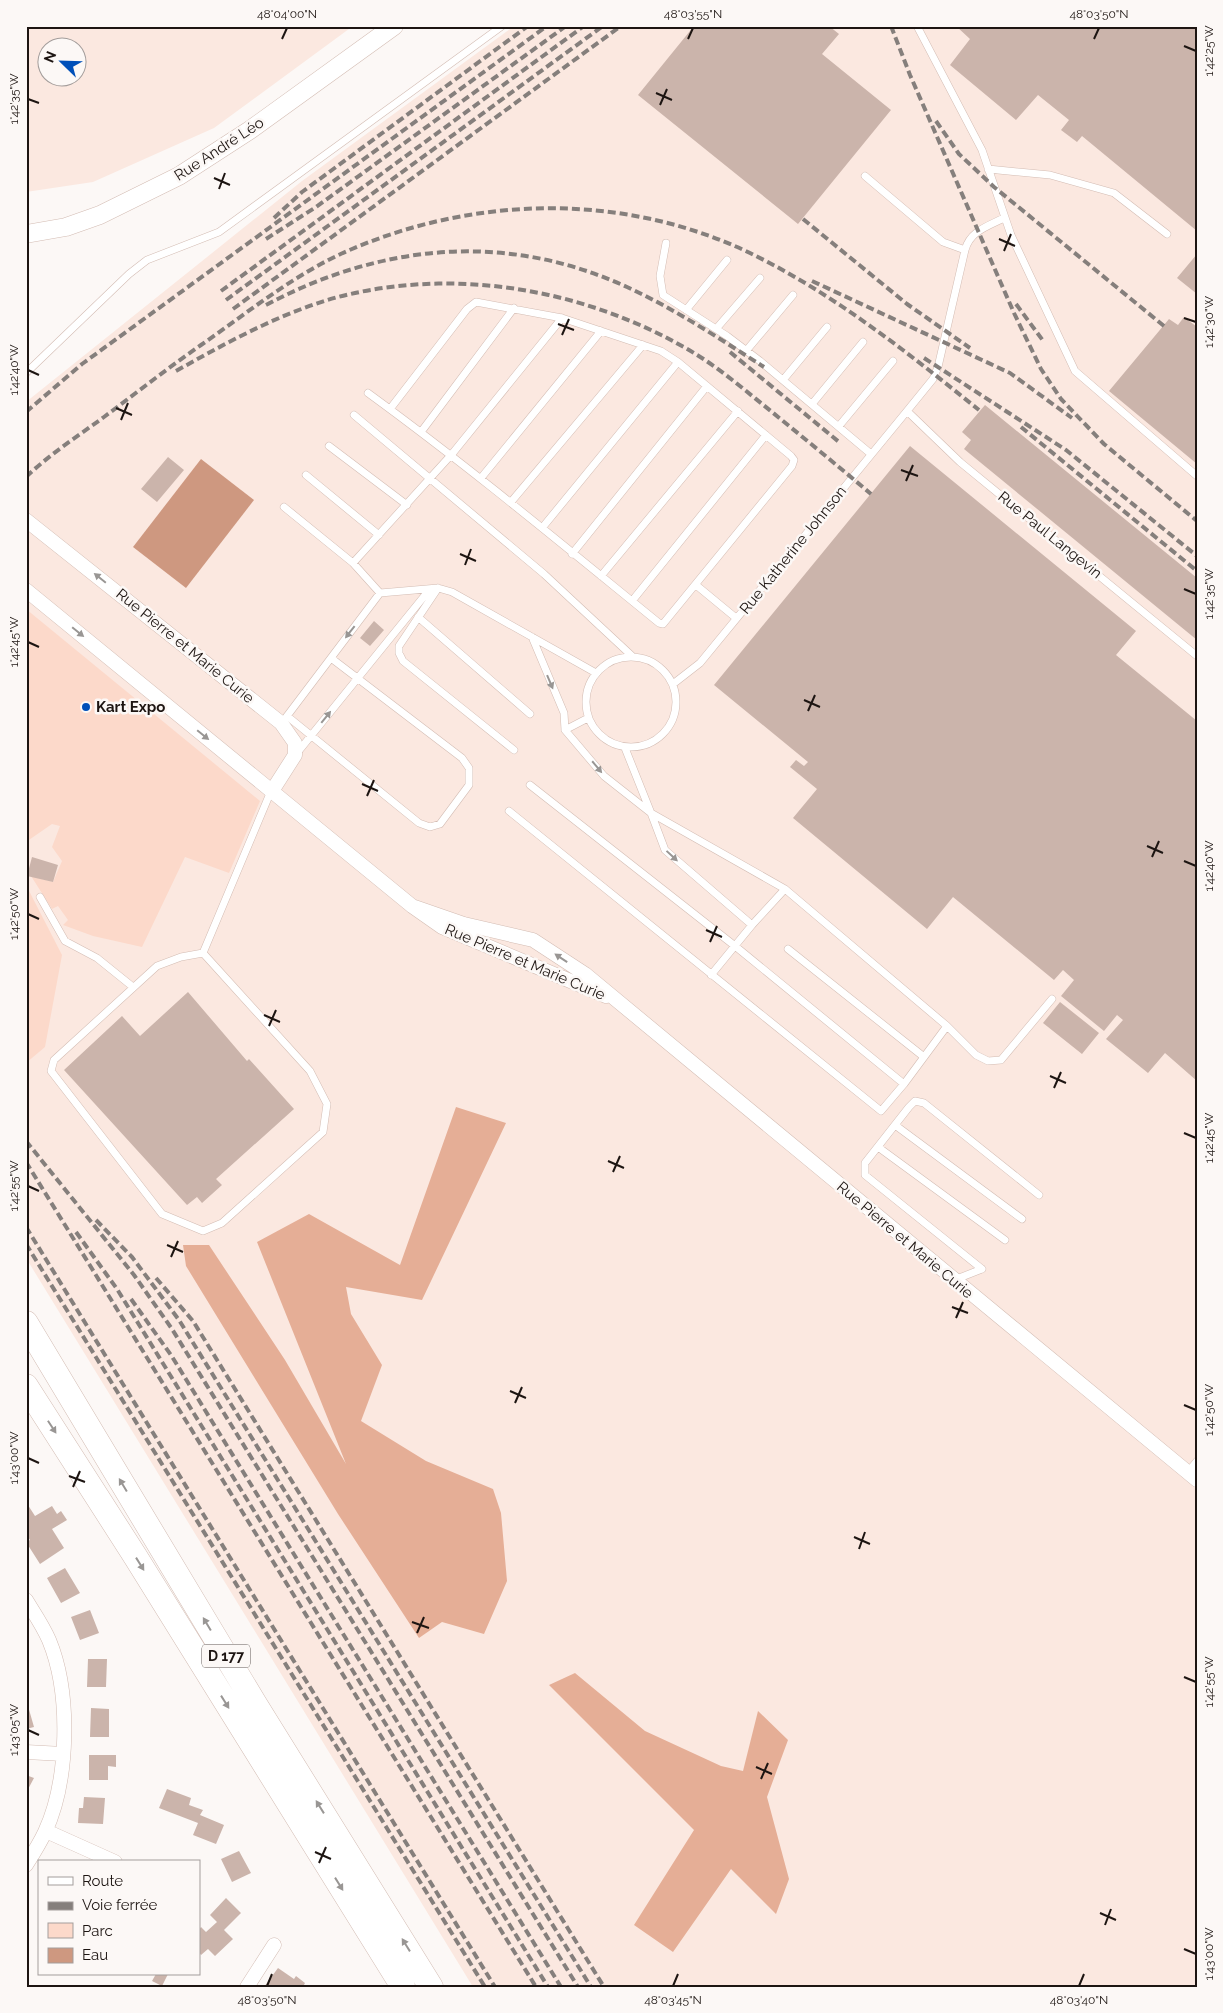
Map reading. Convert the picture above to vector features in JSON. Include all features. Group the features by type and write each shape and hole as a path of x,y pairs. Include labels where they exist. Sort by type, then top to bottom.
{"highway":[{"name":"D 177","path":"26,1323 250,1695 431,1987"},
{"name":"D 177","path":"26,1386 135,1556 402,1987"}],"street":[{"name":"Rue André Léo","path":"26,234 66,227 100,215 179,176 250,130 394,26"},
{"name":"Rue Pierre et Marie Curie","path":"26,520 284,720 295,743 295,755"},
{"name":"Rue Pierre et Marie Curie","path":"26,590 412,906 442,928 613,999"},
{"path":"272,791 295,755"},
{"name":"Rue Pierre et Marie Curie","path":"412,906 464,924 493,929 533,940 585,974 1192,1476"},
{"path":"26,1600 49,1640 63,1689 63,1754 57,1795 46,1831 26,1865"},
{"path":"26,1752 63,1754"},
{"path":"46,1831 110,1860"},
{"path":"247,1987 274,1945"}],"lane":[{"path":"26,372 128,274 147,260 219,232 502,26"},
{"path":"917,26 982,150 1004,218 1075,371 1197,476"},
{"path":"988,169 1050,174 1114,193 1166,234"},
{"path":"865,176 943,242 965,250 967,241 975,232 1004,218"},
{"path":"666,243 660,276 663,295 746,351 872,454"},
{"name":"Rue Katherine Johnson","path":"673,684 700,663 932,379 939,362 965,250"},
{"path":"686,310 727,260"},
{"path":"716,329 760,278"},
{"path":"746,351 793,296"},
{"path":"368,393 421,432 452,454 572,554 659,623 663,624 792,466 794,460 792,456 738,411 678,362 661,351 562,318 476,302 470,305 390,409"},
{"path":"421,432 514,308"},
{"path":"354,564 452,454 562,318"},
{"path":"783,380 826,327"},
{"path":"481,478 602,331"},
{"path":"812,404 863,342"},
{"path":"511,502 644,345"},
{"path":"839,426 893,361"},
{"path":"542,528 678,362"},
{"path":"572,554 707,386"},
{"path":"601,576 738,411"},
{"name":"Rue Paul Langevin","path":"907,411 960,462 1197,656"},
{"path":"354,415 544,574 632,656"},
{"path":"632,601 766,435"},
{"path":"329,446 406,504"},
{"path":"306,475 379,535"},
{"path":"284,507 354,564 380,593"},
{"path":"696,585 736,618"},
{"path":"331,658 462,758 469,768 469,785 440,824 430,827 419,823 311,735 284,720 380,593 434,588 452,592 596,673"},
{"path":"434,588 399,646 399,653 403,661 514,750"},
{"path":"295,755 357,678 434,588"},
{"path":"418,617 530,714"},
{"path":"532,637 564,713 565,730 604,776 651,813 786,889 946,1026 976,1055 988,1061 1001,1060 1052,999"},
{"path":"632,656 648,659 664,670 673,684 677,708 672,723 664,735 651,744 625,748 602,738 588,718 586,702 588,687 596,673 616,659 632,656"},
{"path":"565,730 588,718"},
{"path":"625,748 665,850 752,925"},
{"path":"530,785 735,946 904,1084"},
{"path":"203,953 272,791"},
{"path":"509,811 881,1111 904,1084 946,1026"},
{"path":"711,975 752,925 786,889"},
{"path":"40,897 65,941 97,958 133,987"},
{"path":"788,948 924,1057"},
{"path":"203,953 310,1072 327,1104 323,1132 222,1223 203,1231 162,1214 51,1071 54,1060 157,966 181,957 203,953"},
{"path":"954,1280 982,1269 865,1175 865,1163 915,1101 924,1103 1038,1196"},
{"path":"894,1125 1022,1219"},
{"path":"878,1147 1005,1240"},
{"path":"1192,1476 1197,1461"}],"shaded area":[{"path":"26,26 353,26 214,128 93,182 26,192"},
{"path":"514,26 1197,26 1197,1987 473,1987 26,1258 26,402 302,181"},
{"path":"456,1107 506,1123 422,1300 346,1287 351,1314 382,1365 361,1421 426,1461 493,1489 501,1513 507,1581 484,1634 442,1622 419,1638 338,1514 186,1266 183,1245 209,1245 285,1360 346,1464 257,1242 309,1214 400,1265"},
{"path":"575,1673 645,1731 721,1766 743,1771 758,1711 788,1740 767,1797 789,1879 776,1914 731,1869 673,1952 634,1925 694,1830 549,1685"}],"green space":[{"name":"Kart Expo","path":"26,609 260,801 229,873 185,857 142,947 93,936 63,925 68,920 58,906 52,909 31,876 53,882 62,861 52,847 60,826 52,824 26,842"},
{"path":"26,885 62,955 45,1047 26,1063"}],"water":[{"path":"201,459 254,500 186,588 133,547"}],"building":[{"path":"694,26 829,26 839,34 822,54 891,110 798,224 638,95"},
{"path":"956,26 1197,26 1197,231 1082,136 1077,142 1061,130 1069,120 1038,95 1016,120 950,65 970,39"},
{"path":"1197,254 1197,294 1177,278"},
{"path":"1184,317 1197,327 1197,464 1109,391 1169,319 1178,325"},
{"path":"985,405 1197,578 1197,640 964,449 971,440 962,432"},
{"path":"910,446 1136,631 1116,655 1197,721 1197,1081 1165,1053 1148,1073 1106,1039 1123,1020 1117,1015 1104,1031 1061,996 1074,980 1063,970 1054,980 953,897 927,929 793,818 817,789 790,767 796,760 804,766 808,762 714,685"},
{"path":"168,457 184,470 157,502 141,489"},
{"path":"374,621 384,630 370,646 360,638"},
{"path":"32,857 58,865 53,882 27,876"},
{"path":"188,992 247,1061 249,1059 294,1109 216,1179 222,1185 202,1203 197,1197 187,1205 64,1070 122,1016 140,1036"},
{"path":"1060,1002 1099,1033 1082,1054 1043,1023"},
{"path":"26,1502 35,1516 52,1506 57,1514 61,1511 67,1520 52,1529 64,1548 40,1564 26,1542 30,1540 26,1534"},
{"path":"65,1568 80,1593 61,1603 47,1578"},
{"path":"90,1610 99,1633 80,1640 71,1617"},
{"path":"88,1659 107,1659 106,1687 87,1687"},
{"path":"26,1706 28,1706 34,1727 26,1729"},
{"path":"91,1708 109,1709 109,1737 90,1737"},
{"path":"89,1755 116,1755 116,1767 108,1766 108,1780 89,1780"},
{"path":"26,1775 34,1778 26,1793"},
{"path":"167,1789 191,1798 189,1805 203,1810 200,1815 224,1825 216,1844 193,1835 198,1823 159,1808"},
{"path":"84,1797 105,1798 103,1824 78,1823 79,1808 83,1808"},
{"path":"239,1851 251,1873 232,1882 221,1859"},
{"path":"226,1898 241,1913 224,1930 233,1939 215,1956 208,1949 201,1955 200,1954 200,1928 201,1927 206,1932 217,1922 210,1915"},
{"path":"278,1968 294,1979 296,1976 305,1983 303,1987 264,1987"},
{"path":"155,1976 167,1976 162,1986 152,1981"}],"railway":[{"path":"274,218 302,192 528,26"},
{"path":"26,412 82,364 547,26"},
{"path":"266,239 316,207 566,26"},
{"path":"221,291 584,26"},
{"path":"226,300 603,26"},
{"path":"233,309 621,26"},
{"path":"891,26 910,75 1014,313 1041,369 1061,399 1104,444 1197,521"},
{"path":"936,121 959,154 994,187 1164,326"},
{"path":"26,477 54,453 176,363 274,293 312,269 352,249 400,231 450,218 501,211 552,208 603,211 653,219 702,233 750,253 781,269 840,305 925,367 979,410"},
{"path":"803,219 907,304 970,348"},
{"path":"266,305 310,284 354,269 399,258 444,252 489,252 535,258 581,269 627,287 680,315 764,367"},
{"path":"812,281 1010,373 1072,418"},
{"path":"176,371 275,320 338,297 383,288 429,284 476,284 522,290 567,299 611,313 653,331 694,353 734,381 871,494"},
{"path":"1016,304 1044,342"},
{"path":"730,352 839,442"},
{"path":"924,358 1066,450 1197,556"},
{"path":"1021,427 1197,571"},
{"path":"26,1141 134,1275 172,1329 578,1987"},
{"path":"26,1162 536,1987"},
{"path":"96,1220 132,1257 179,1320 591,1987"},
{"path":"26,1227 495,1987"},
{"path":"76,1232 117,1289 548,1987"},
{"path":"26,1244 485,1987"},
{"path":"156,1278 193,1321 604,1987"},
{"path":"131,1299 171,1355 561,1987"}],"place":[{"name":"Kart Expo","path":"86,707"}]}
